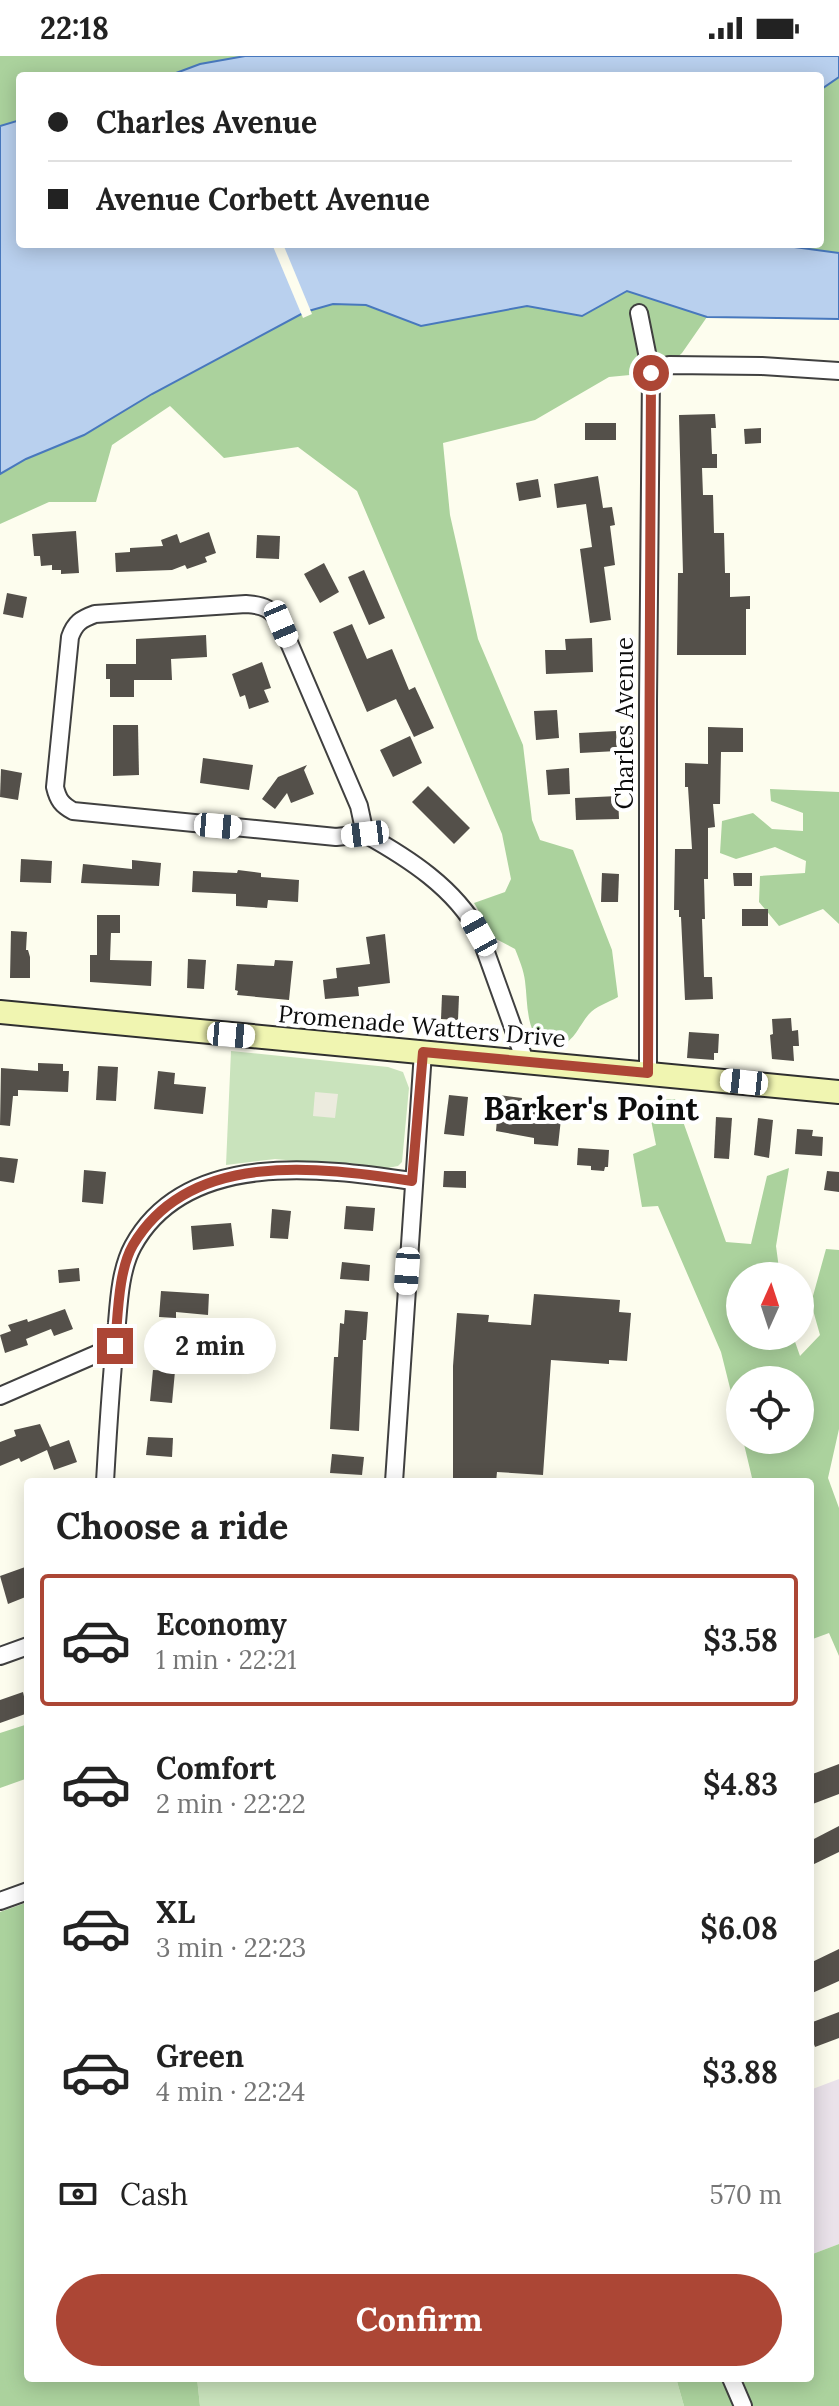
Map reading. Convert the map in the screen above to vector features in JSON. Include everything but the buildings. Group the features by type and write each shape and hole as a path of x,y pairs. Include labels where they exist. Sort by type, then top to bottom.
{"main road":[{"name":"Promenade Watters Drive","path":"0,1012 839,1092"}],"street":[{"name":"Charles Avenue","path":"639,313 651,373 648,1073"},
{"path":"651,373 669,365 839,371"},
{"path":"365,834 359,806 274,612 262,605 246,604 95,614 82,618 74,626 70,637 55,787 57,798 64,807 73,811 336,837 365,834 406,857 470,916 525,1061"},
{"path":"394,1478 423,1052"},
{"path":"105,1478 121,1286 132,1247 156,1214 190,1191 224,1177 261,1171 309,1170 412,1181"},
{"path":"0,1396 115,1346"},
{"path":"0,1656 24,1647"},
{"path":"0,1901 24,1892"},
{"path":"733,2382 743,2406"}],"shaded area":[{"path":"315,1092 338,1094 335,1118 313,1116"},
{"path":"839,2079 839,2244 814,2253 814,2088"}],"green space":[{"path":"0,56 245,56 200,64 179,72 16,72 16,121 0,126"},
{"path":"839,77 839,253 802,248 824,248 824,87"},
{"path":"627,291 707,317 682,353 669,365 651,373 609,377 535,420 443,443 450,515 478,639 523,745 532,820 540,840 573,850 612,950 618,997 592,1011 567,1042 543,1045 530,1023 524,977 515,949 496,939 474,903 505,892 511,879 502,834 357,491 298,447 224,458 170,406 112,445 96,502 49,502 0,524 0,474 26,459 84,435 152,394 305,312 333,304 366,305 421,326 527,306 582,316"},
{"path":"770,789 839,792 839,924 823,909 779,926 759,902 760,876 805,873 806,861 775,847 736,859 720,853 722,821 753,813 772,829 803,831 803,813 771,801"},
{"path":"231,1051 388,1067 403,1072 409,1088 402,1162 383,1169 275,1159 226,1165"},
{"path":"675,1099 726,1242 751,1244 767,1176 789,1168 776,1246 778,1262 726,1262 726,1350 798,1350 800,1356 806,1350 814,1350 814,1341 820,1335 814,1314 814,1292 826,1249 839,1250 839,1429 828,1478 839,1508 839,1656 829,1633 814,1639 814,1478 752,1478 746,1454 814,1454 814,1366 726,1366 726,1372 721,1352 658,1206 642,1207 633,1154 656,1145 649,1110 660,1100"},
{"path":"24,1725 24,1779 0,1788 0,1733"},
{"path":"24,1903 24,2382 197,2382 200,2406 0,2406 0,1912"},
{"path":"839,2244 839,2406 684,2406 677,2382 814,2382 814,2253"},
{"path":"197,2382 677,2382 684,2406 200,2406"}],"water":[{"path":"245,56 839,56 839,77 824,87 824,72 179,72 200,64"},
{"path":"16,121 16,248 802,248 839,253 839,319 707,317 627,291 582,316 527,306 421,326 366,305 333,304 305,312 152,394 84,435 26,459 0,474 0,126"}],"pier":[{"path":"274,248 285,248 312,314 303,318"}],"district":[{"name":"Barker's Point","path":"591,1108"}],"route":[{"path":"115,1346 121,1286 132,1247 156,1214 190,1191 224,1177 261,1171 309,1170 412,1181 423,1052 648,1073 651,373"}]}
